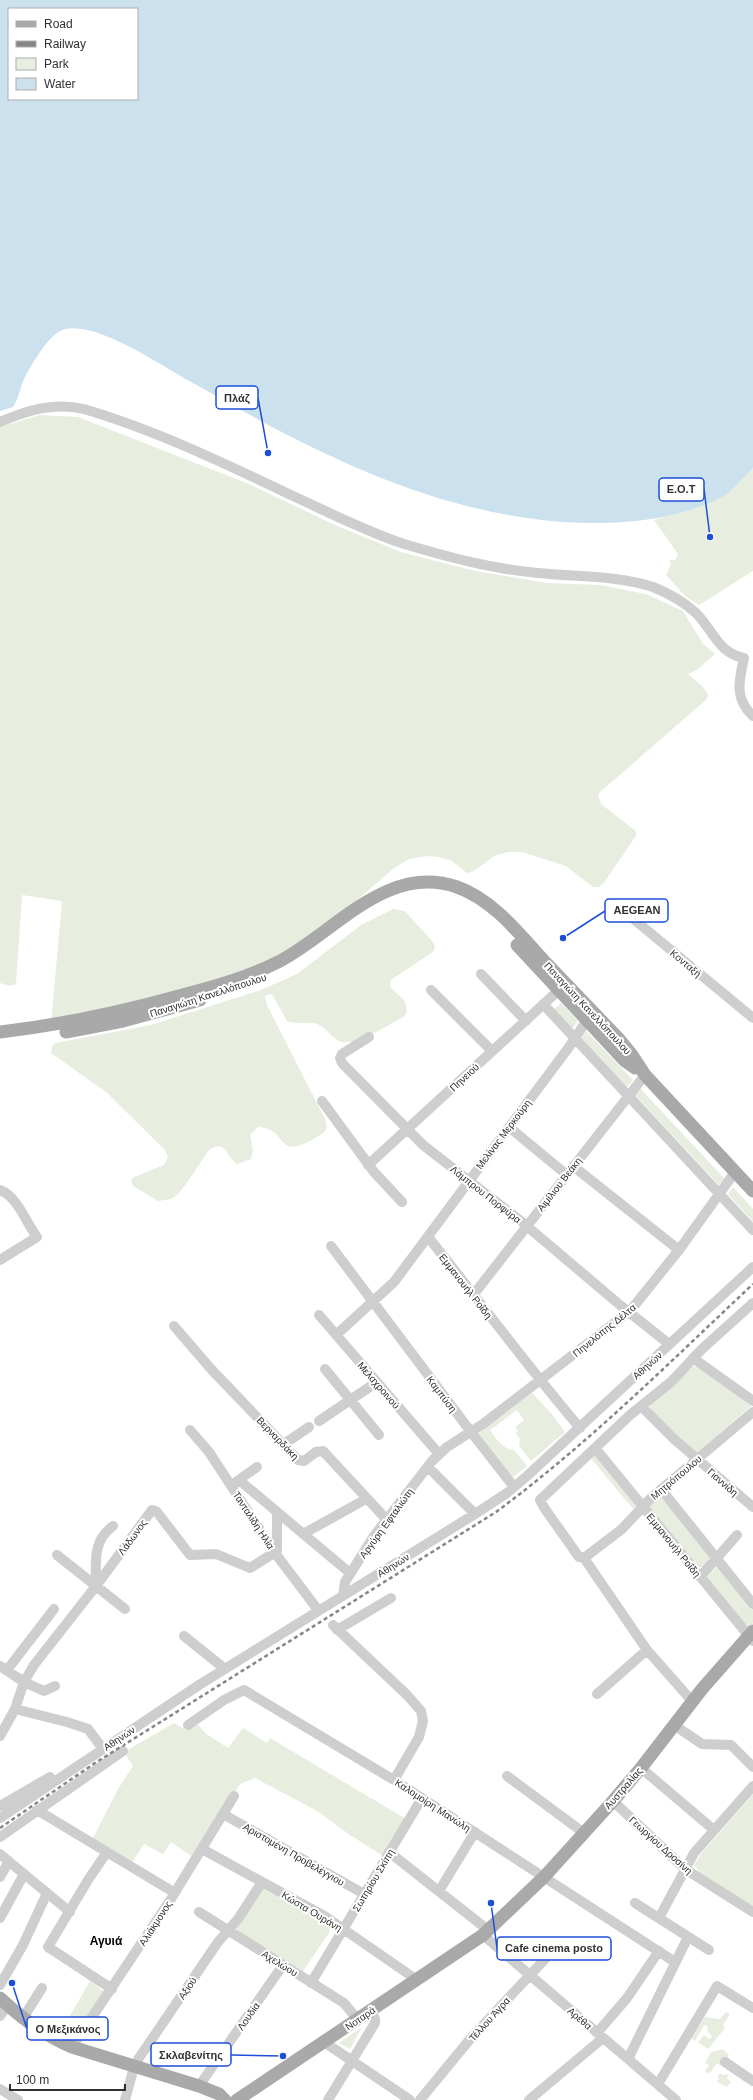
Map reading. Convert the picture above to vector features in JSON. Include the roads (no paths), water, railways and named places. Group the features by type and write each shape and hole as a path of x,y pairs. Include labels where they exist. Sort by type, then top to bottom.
{"main road":[{"name":"Παναγιώτη Κανελλόπουλου","path":"0,1032 49,1026 108,1015 247,976 289,956 378,895 402,886 434,882 462,889 480,899 495,911 618,1038 632,1054 645,1075"},
{"name":"Παναγιώτη Κανελλόπουλου","path":"0,1040 65,1032 123,1021 250,984 295,963 383,902 399,895 417,891 435,891 452,895 478,907 511,939 625,1060 645,1075"},
{"path":"645,1075 753,1191"},
{"name":"Αυστραλίας","path":"485,1933 544,1877 613,1801 641,1768 692,1701 752,1636"},
{"name":"Νοταρά","path":"237,2100 370,2012 485,1933"},
{"path":"4,2001 22,2018 46,2034 72,2047 199,2086 219,2094 225,2100"}],"street":[{"path":"0,422 49,406 68,406 84,409 198,452 357,525 405,544 485,566 568,576 614,579 650,586 670,595 688,607 698,615 725,651 734,656 744,658 739,694 744,706 753,716"},
{"name":"Κονταξή","path":"619,907 753,1018"},
{"path":"481,974 526,1020"},
{"path":"431,990 492,1051"},
{"name":"Πηνειού","path":"368,1165 559,990"},
{"path":"543,1004 753,1230"},
{"name":"Μελίνας Μερκούρη","path":"336,1335 372,1300 391,1285 575,1039 587,1020"},
{"name":"Λάμπρου Πορφύρα","path":"369,1037 342,1054 340,1061 407,1130 433,1153 527,1226 628,1312 670,1344"},
{"name":"Αιμίλιου Βεάκη","path":"474,1294 645,1075"},
{"path":"322,1101 368,1165 402,1202"},
{"path":"509,1127 567,1175"},
{"path":"573,1166 679,1250"},
{"name":"Πηνελόπης Δέλτα","path":"439,1454 539,1381 628,1312 642,1297 679,1250 735,1172"},
{"path":"0,1190 6,1192 12,1199 37,1237 0,1260"},
{"name":"Εμμανουήλ Ροΐδη","path":"428,1237 474,1294 539,1381 580,1428"},
{"name":"Καμπύση","path":"331,1246 471,1432 514,1486"},
{"name":"Αθηνών","path":"1,1816 225,1669 475,1514 514,1486 580,1428 753,1267"},
{"path":"692,1701 647,1650 584,1558 579,1557 540,1500 641,1406 671,1382 693,1358 753,1303"},
{"name":"Μελαχροινού","path":"319,1316 439,1454"},
{"name":"Βερναρδάκη","path":"174,1326 206,1364 302,1461 318,1451 323,1451 387,1520"},
{"path":"693,1358 753,1401"},
{"path":"325,1369 379,1435"},
{"path":"319,1421 377,1382"},
{"name":"Γιαννίδη","path":"641,1406 667,1433 753,1507"},
{"name":"Μητρόπουλου","path":"584,1558 622,1528 661,1489 753,1412"},
{"path":"284,1444 309,1427"},
{"name":"Τανταλίδη Ηλία","path":"190,1430 235,1483 275,1554 318,1610"},
{"name":"Εμμανουήλ Ροΐδη","path":"595,1448 700,1577 752,1636"},
{"name":"Αργύρη Εφταλιώτη","path":"343,1596 344,1586 350,1573 387,1520 439,1454"},
{"path":"257,1467 235,1483 276,1512 350,1573"},
{"path":"428,1467 475,1514"},
{"path":"661,1489 753,1604"},
{"path":"303,1534 366,1499"},
{"name":"Λάδωνος","path":"0,1736 15,1709 24,1682 49,1644 96,1586 152,1510 157,1512 192,1556 216,1554 250,1568 275,1554"},
{"path":"275,1554 278,1545 276,1512"},
{"path":"96,1586 94,1564 96,1552 103,1537 114,1526"},
{"path":"700,1577 737,1535"},
{"path":"57,1555 125,1609"},
{"path":"392,1598 335,1628 418,1707 422,1714 421,1732 394,1780"},
{"path":"54,1609 4,1668 24,1682 44,1691 55,1686"},
{"path":"184,1636 225,1669"},
{"path":"598,1694 647,1650"},
{"name":"Καλομοίρη Μανώλη","path":"188,1725 224,1700 244,1690 394,1780 675,1962"},
{"path":"15,1709 67,1722 88,1729 103,1749"},
{"path":"674,1725 702,1744 731,1745 753,1767"},
{"name":"Αθηνών","path":"0,1837 123,1750"},
{"path":"641,1768 714,1830"},
{"path":"0,1806 59,1771 68,1772"},
{"path":"507,1776 584,1833"},
{"path":"659,1918 694,1853 753,1786"},
{"name":"Αλιάκμονος","path":"72,2047 112,1989 174,1893 234,1796"},
{"name":"Σωτηρίου Σκίπη","path":"311,1983 422,1798"},
{"name":"Γεωργίου Δροσίνη","path":"613,1801 685,1869 753,1912"},
{"path":"37,1810 174,1893"},
{"name":"Αριστομένη Προβελέγγιου","path":"223,1814 364,1894"},
{"path":"439,1891 475,1832"},
{"name":"Κώστα Ουράνη","path":"202,1849 343,1929 417,1980"},
{"path":"108,1852 48,1947 112,1989"},
{"name":"Αρέθα","path":"389,1852 439,1891 529,1975 676,2100"},
{"path":"0,1854 70,1912"},
{"path":"0,1877 9,1861"},
{"path":"0,1918 14,1896 24,1874"},
{"name":"Αξιού","path":"125,2100 134,2067 218,1942 238,1919 262,1882"},
{"path":"0,1985 17,1956 47,1893"},
{"path":"635,1903 709,1950"},
{"name":"Αχελώου","path":"198,1912 344,2003 358,2020"},
{"path":"628,2059 688,1937"},
{"name":"Τέλλου Άγρα","path":"420,2100 472,2038 561,1942"},
{"path":"529,2100 600,2035 659,1951"},
{"name":"Λουδία","path":"199,2086 283,1965"},
{"path":"658,2084 717,1986 753,2008"},
{"path":"22,2018 42,1988"},
{"path":"0,2016 4,2001"},
{"path":"328,2100 375,2023 375,2019 370,2012"},
{"path":"324,2042 410,2100"},
{"path":"726,2062 753,2081"},
{"path":"0,2089 18,2100"}],"water":[{"path":"0,0 753,0 753,468 730,492 722,497 673,515 638,521 603,523 532,519 481,509 430,495 381,478 333,457 239,409 131,347 96,332 79,329 65,329 59,331 42,349 23,381 17,400 13,407 0,411"}],"railway":[{"path":"0,1828 95,1763 496,1512 596,1431 753,1284"}],"place":[{"name":"Πλάζ","path":"268,453"},
{"name":"E.O.T","path":"710,537"},
{"name":"AEGEAN","path":"563,938"},
{"name":"Cafe cinema posto","path":"491,1903"},
{"name":"Ο Μεξικάνος","path":"12,1983"},
{"name":"Σκλαβενίτης","path":"283,2056"}],"district":[{"name":"Αγυιά","path":"106,1941"}]}
